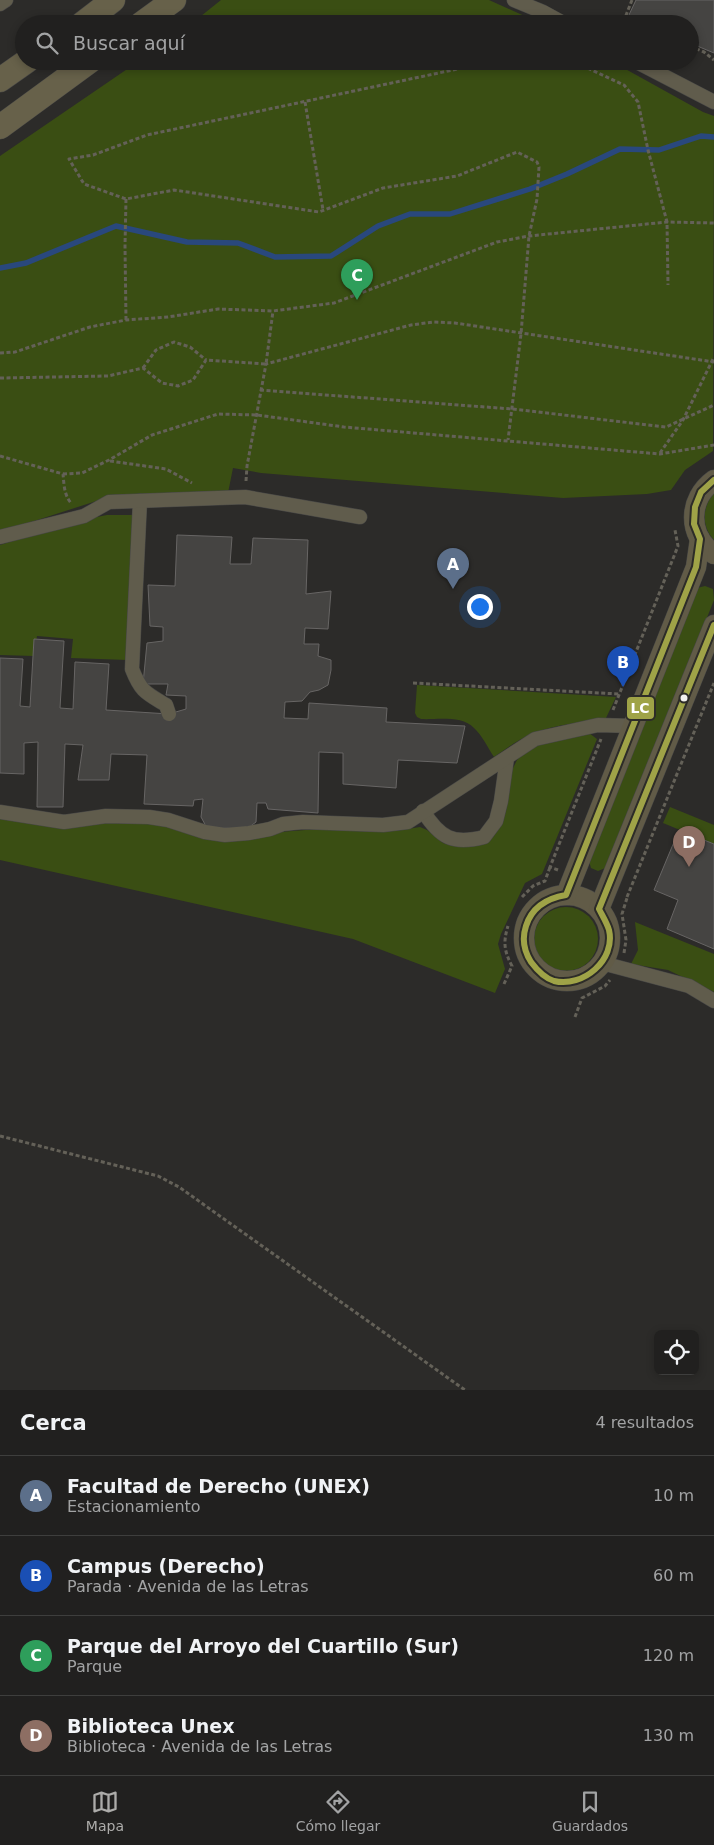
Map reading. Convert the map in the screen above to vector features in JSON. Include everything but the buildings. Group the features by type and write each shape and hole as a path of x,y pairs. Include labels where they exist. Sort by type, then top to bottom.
{"highway":[{"path":"94,15 114,0"},
{"path":"154,15 174,0"},
{"path":"0,80 15,69"},
{"path":"0,127 78,70"}],"main road":[{"path":"714,480 701,492 694,507 694,524 700,539 714,554"},
{"path":"566,895 696,567 700,539"},
{"path":"599,909 714,625"},
{"path":"566,895 584,898 599,909 606,921 610,936 608,950 611,966 581,979 561,982 542,974 529,959 524,940 528,920 536,908 546,900 566,895"}],"street":[{"path":"0,4 6,0"},
{"path":"514,0 548,15"},
{"path":"652,70 714,102"},
{"path":"0,537 84,516 109,502 245,497 360,516"},
{"path":"140,501 132,669 138,685 145,692 166,705 168,714"},
{"path":"0,812 64,822 106,816 149,817 168,820 205,832 225,835 249,833 270,829 283,824 303,822 391,824 408,822 535,739 598,725 633,726"},
{"path":"424,811 432,826 450,839 468,841 484,837 496,821 506,758"},
{"path":"611,966 689,986 714,1001"}],"path":[{"path":"626,15 632,0"},
{"path":"699,50 714,60"},
{"path":"454,70 148,135 93,155 69,159 84,184 126,199 174,190 319,212 383,188 457,176 517,152 537,162 539,167 537,199 529,236 521,334 508,440"},
{"path":"591,70 624,85 638,102 667,222 668,285"},
{"path":"305,102 323,210"},
{"path":"126,199 126,320"},
{"path":"0,353 16,352 90,326 126,320 168,317 218,309 273,310 334,303 497,242 529,236 667,222 714,223"},
{"path":"245,497 247,466 258,415 260,390 266,364 273,310"},
{"path":"0,378 108,376 143,368 156,350 174,342 190,347 206,360 266,364 411,325 433,322 474,326 713,362"},
{"path":"660,454 683,420 713,362 714,356"},
{"path":"143,368 162,383 178,386 193,380 206,360"},
{"path":"260,390 512,410 666,427 714,405"},
{"path":"0,456 63,474 82,473 152,435 218,414 258,415 344,427 660,454 714,445"},
{"path":"109,460 166,469 188,480 208,499"},
{"path":"63,474 64,489 68,500 84,516"},
{"path":"522,897 533,886 545,881 678,546 675,527"},
{"path":"413,683 619,694"},
{"path":"575,1017 582,998 605,986 611,966 626,940 622,914 714,683"},
{"path":"550,867 573,876"},
{"path":"607,889 628,897"},
{"path":"504,984 512,966 505,953 504,939 508,926"},
{"path":"0,1136 158,1176 179,1187 465,1390"}],"green space":[{"path":"221,0 489,0 522,15 202,15"},
{"path":"126,70 627,70 703,112 714,116 713,451 685,470 671,490 647,494 563,498 261,473 233,468 228,493 112,496 0,532 0,156"},
{"path":"714,493 714,540 705,523 705,510"},
{"path":"107,515 133,515 127,634 128,660 71,658 73,639 37,636 34,656 0,655 0,545 77,521"},
{"path":"705,586 713,589 714,600 608,867 598,871 591,868 589,861 697,588"},
{"path":"417,685 616,697 606,718 534,733 494,757 480,734 469,724 449,719 421,719 417,717 415,713"},
{"path":"589,733 597,739 542,874 525,883 501,934 498,944 505,969 495,993 353,939 0,860 0,813 104,816 254,834 331,828 395,831 420,827 427,830 443,843 458,846 481,843 493,837 501,826 506,811 511,772 517,760 524,752 541,743"},
{"path":"670,807 714,825 714,844 663,823"},
{"path":"566,907 578,909 589,916 596,927 598,939 596,951 589,962 578,969 566,971 554,969 543,962 536,951 534,939 536,927 543,916 554,909"},
{"path":"635,922 714,954 714,992 668,970 631,964 638,950"}],"waterway":[{"path":"0,268 26,263 116,226 187,242 238,243 275,257 331,256 378,226 410,214 450,214 530,189 620,149 659,150 701,136 714,137"}],"transit line":[{"name":"LC","path":"714,480 701,492 695,507 694,524 700,539 696,567 566,895 553,898 542,904 532,914 526,926 525,949 538,971 550,980 565,982 586,976 595,969 607,952 610,941 609,930 599,909 714,625"}],"place":[{"name":"Parque del Arroyo del Cuartillo (Sur)","path":"357,300"},
{"name":"Facultad de Derecho (UNEX)","path":"453,589"},
{"name":"Campus (Derecho)","path":"623,687"},
{"name":"Biblioteca Unex","path":"689,867"}]}
